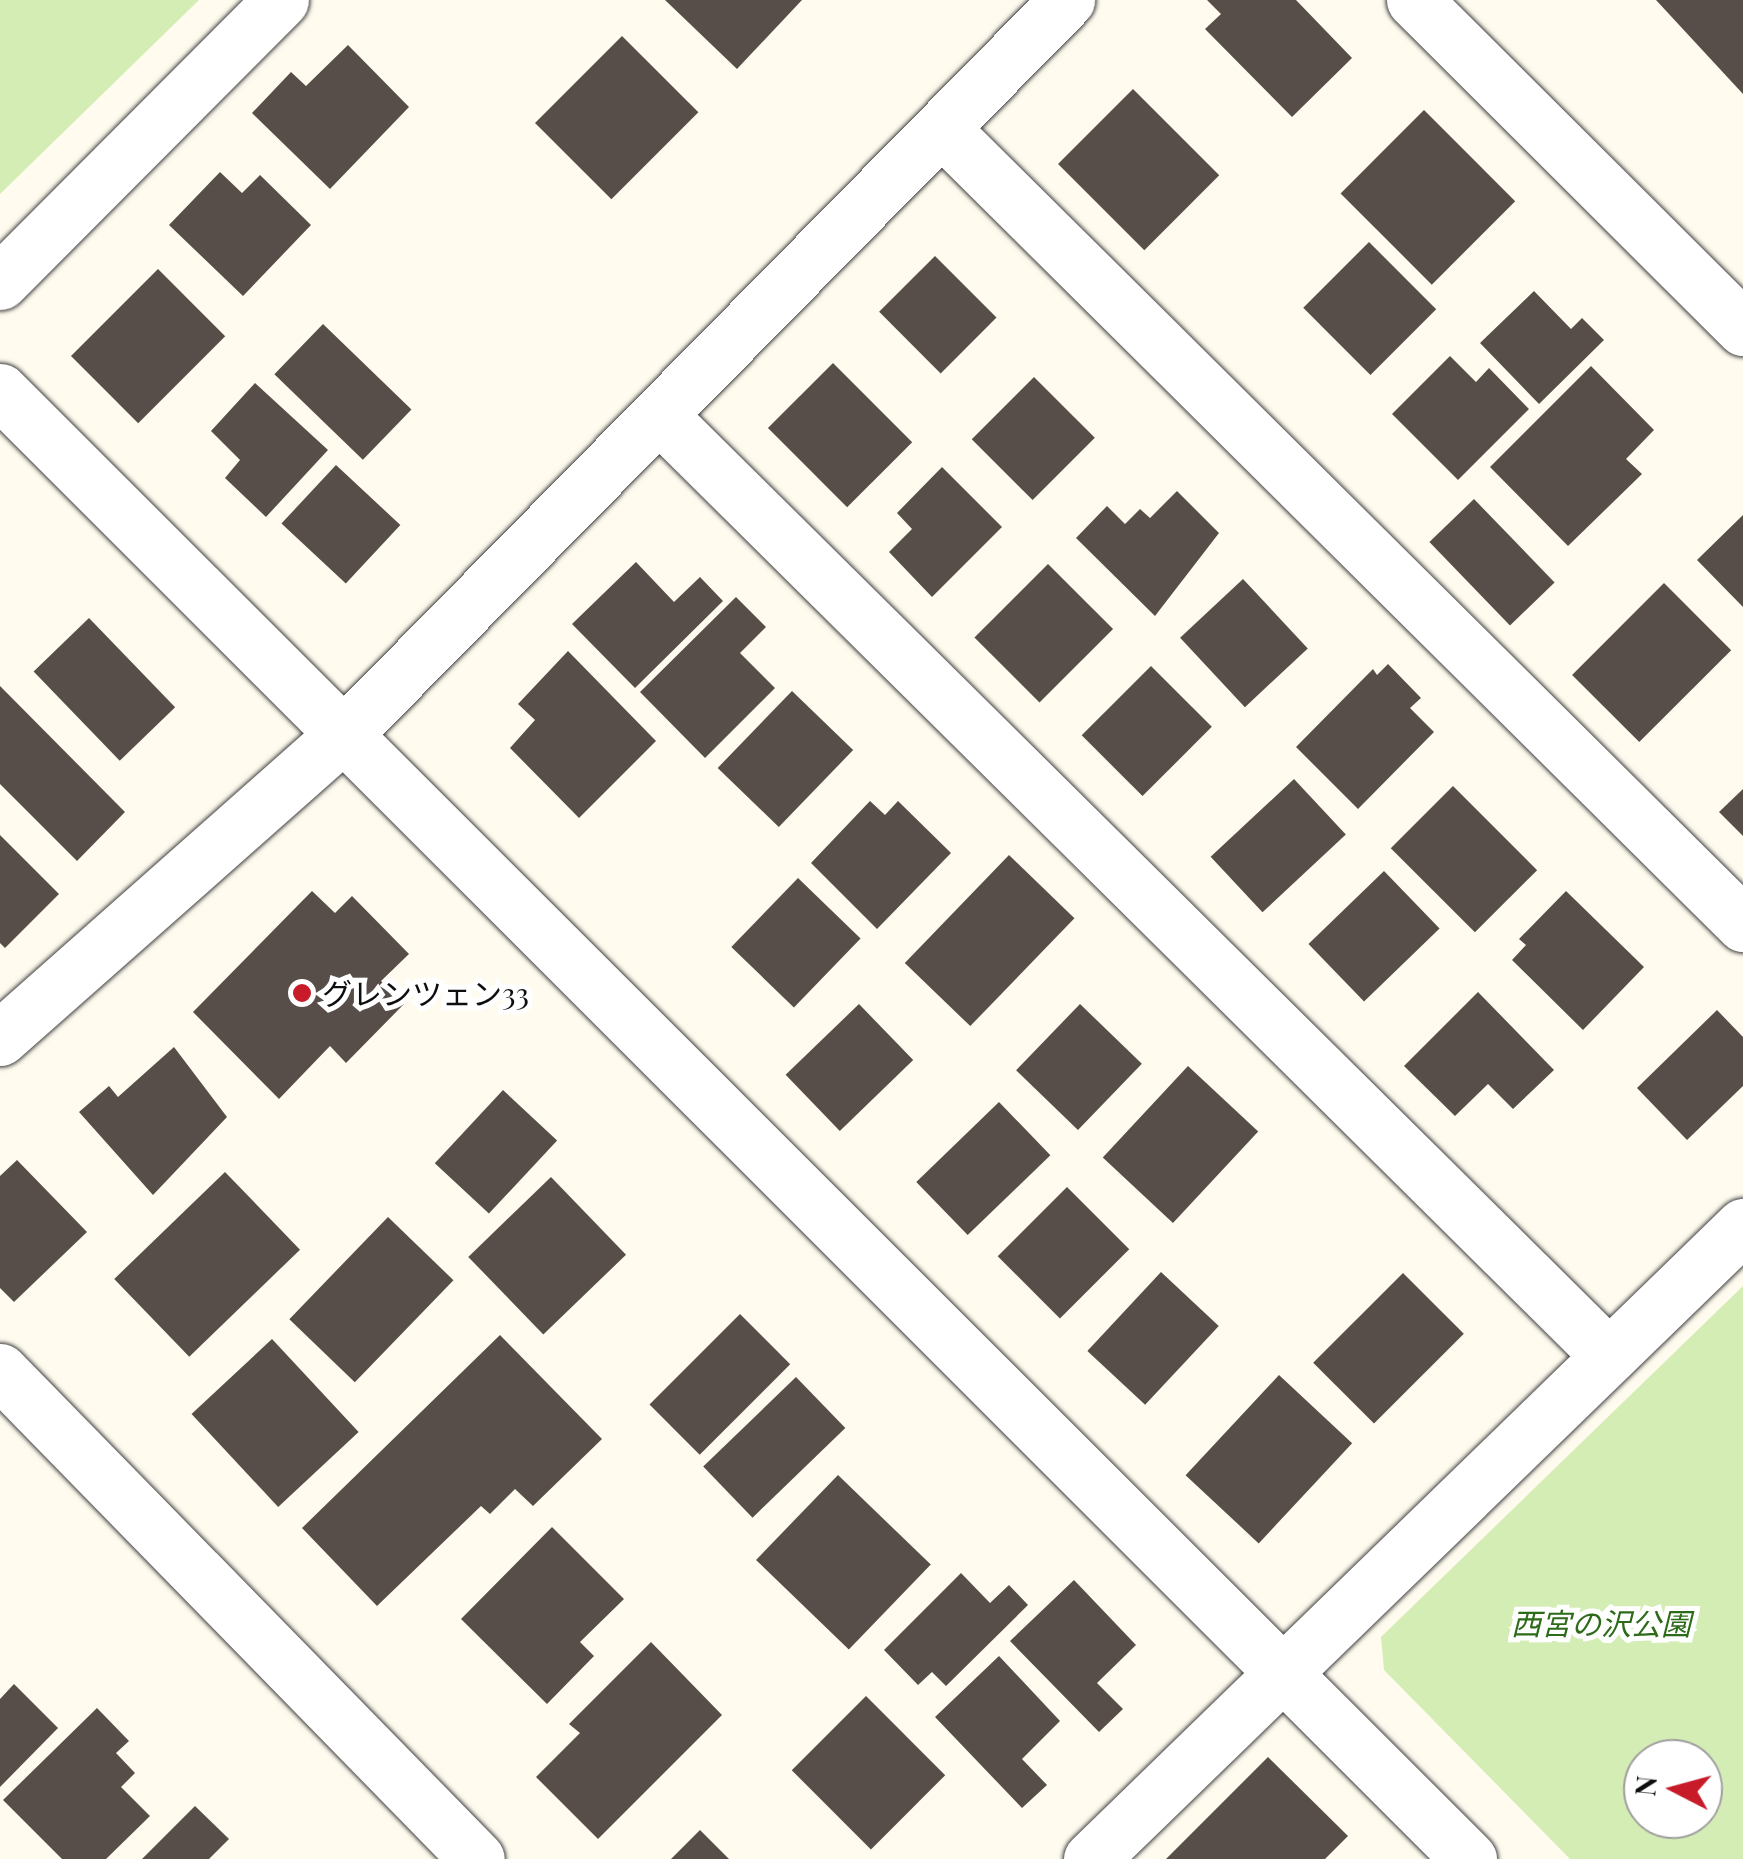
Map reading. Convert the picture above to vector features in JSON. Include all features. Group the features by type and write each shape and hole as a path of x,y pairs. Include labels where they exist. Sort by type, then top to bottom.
{"street":[{"path":"0,282 281,0"},
{"path":"0,1038 345,733 1067,0"},
{"path":"1414,0 1743,328"},
{"path":"942,130 1743,924"},
{"path":"0,391 1469,1859"},
{"path":"659,415 1608,1356"},
{"path":"1091,1859 1287,1673 1743,1226"},
{"path":"0,1370 476,1859"}],"green space":[{"path":"0,0 199,0 0,194"},
{"name":"西宮の沢公園","path":"1743,1286 1743,1859 1570,1859 1384,1670 1381,1637"}],"building":[{"path":"665,0 802,0 737,69"},
{"path":"1207,0 1296,0 1352,58 1292,117 1205,29 1221,14"},
{"path":"1656,0 1743,0 1743,94"},
{"path":"622,36 698,112 611,199 535,123"},
{"path":"348,45 409,107 330,189 252,113 291,72 306,86"},
{"path":"1133,89 1219,175 1144,250 1058,164"},
{"path":"1424,110 1515,201 1432,285 1341,193"},
{"path":"220,172 242,193 260,175 311,225 243,296 169,225"},
{"path":"1369,242 1436,309 1370,375 1303,308"},
{"path":"935,256 997,318 941,373 879,312"},
{"path":"158,269 225,336 138,423 71,356"},
{"path":"1534,291 1571,329 1582,318 1604,340 1539,404 1480,343"},
{"path":"323,324 411,409 363,460 274,374"},
{"path":"1450,356 1476,382 1489,368 1529,409 1458,480 1392,414"},
{"path":"833,363 912,442 847,507 768,428"},
{"path":"1591,366 1654,430 1626,459 1642,474 1568,546 1490,467"},
{"path":"1034,377 1095,438 1033,500 972,439"},
{"path":"255,383 328,450 266,517 225,478 240,460 211,431"},
{"path":"336,465 400,525 346,584 281,524"},
{"path":"942,467 1002,527 932,597 889,552 912,529 897,513"},
{"path":"1177,491 1219,533 1155,616 1076,538 1107,506 1125,524 1140,509 1150,518"},
{"path":"1474,499 1555,582 1510,626 1429,542"},
{"path":"1743,515 1743,607 1697,560"},
{"path":"636,562 674,602 700,577 723,601 635,688 572,624"},
{"path":"1048,564 1113,629 1040,703 974,638"},
{"path":"1243,579 1308,648 1245,707 1180,638"},
{"path":"1664,583 1731,650 1639,742 1572,675"},
{"path":"736,597 766,627 740,653 775,688 705,758 640,692"},
{"path":"89,618 175,707 120,761 34,671"},
{"path":"568,651 656,741 579,818 510,748 535,720 518,704"},
{"path":"1388,664 1421,698 1410,708 1434,732 1358,809 1296,747 1373,669 1377,675"},
{"path":"1151,666 1212,727 1143,796 1082,735"},
{"path":"0,686 125,812 77,861 0,784"},
{"path":"792,691 853,750 779,827 718,768"},
{"path":"1294,779 1346,835 1262,912 1211,857"},
{"path":"1453,786 1537,870 1475,932 1391,848"},
{"path":"1743,789 1743,836 1719,812"},
{"path":"870,801 885,815 898,801 951,853 877,929 811,863"},
{"path":"0,835 59,894 5,948 0,943"},
{"path":"1009,855 1074,918 970,1026 905,963"},
{"path":"1384,871 1440,929 1364,1001 1308,944"},
{"path":"798,878 861,938 794,1007 731,947"},
{"name":"グレンツェン33","path":"312,891 335,913 352,896 409,954 381,981 404,1004 346,1063 330,1046 279,1099 193,1012"},
{"path":"1566,891 1644,967 1583,1030 1512,960 1526,945 1519,939"},
{"path":"1478,992 1554,1070 1513,1109 1488,1084 1455,1116 1404,1066"},
{"path":"859,1004 913,1060 840,1131 786,1075"},
{"path":"1080,1004 1142,1064 1078,1130 1016,1070"},
{"path":"1717,1010 1743,1037 1743,1086 1687,1140 1637,1088"},
{"path":"174,1047 227,1117 153,1195 79,1112 109,1086 118,1097"},
{"path":"1188,1066 1258,1131 1173,1223 1103,1157"},
{"path":"503,1090 557,1140 489,1214 435,1163"},
{"path":"999,1102 1050,1155 968,1235 916,1182"},
{"path":"17,1160 87,1232 14,1302 0,1288 0,1176"},
{"path":"225,1172 300,1250 189,1357 114,1279"},
{"path":"551,1177 626,1255 543,1335 468,1257"},
{"path":"1067,1187 1129,1249 1060,1319 998,1256"},
{"path":"388,1217 453,1280 355,1382 289,1319"},
{"path":"1161,1272 1219,1326 1145,1405 1087,1351"},
{"path":"1403,1273 1464,1334 1374,1424 1313,1363"},
{"path":"740,1314 790,1364 700,1455 649,1405"},
{"path":"500,1335 602,1439 533,1506 515,1489 490,1514 481,1506 377,1606 302,1528"},
{"path":"272,1339 359,1432 278,1507 192,1414"},
{"path":"1279,1375 1352,1443 1259,1543 1186,1475"},
{"path":"796,1377 845,1428 753,1518 703,1467"},
{"path":"838,1475 931,1565 849,1649 756,1560"},
{"path":"552,1527 624,1599 580,1642 594,1656 547,1704 461,1619"},
{"path":"961,1573 990,1603 1009,1585 1028,1605 946,1686 932,1672 918,1685 884,1650"},
{"path":"1074,1580 1136,1645 1097,1683 1123,1709 1099,1732 1010,1641"},
{"path":"651,1642 722,1715 598,1839 536,1777 580,1733 569,1724"},
{"path":"999,1656 1060,1721 1022,1759 1047,1785 1022,1808 935,1717"},
{"path":"14,1684 58,1728 0,1787 0,1699"},
{"path":"866,1696 945,1775 871,1849 792,1770"},
{"path":"97,1708 129,1741 116,1753 135,1773 121,1787 150,1816 106,1859 62,1859 3,1800"},
{"path":"1268,1757 1348,1836 1325,1859 1166,1859"},
{"path":"195,1806 229,1839 209,1859 142,1859"},
{"path":"700,1830 729,1859 671,1859"}],"place":[{"name":"グレンツェン33","path":"302,993"}]}
